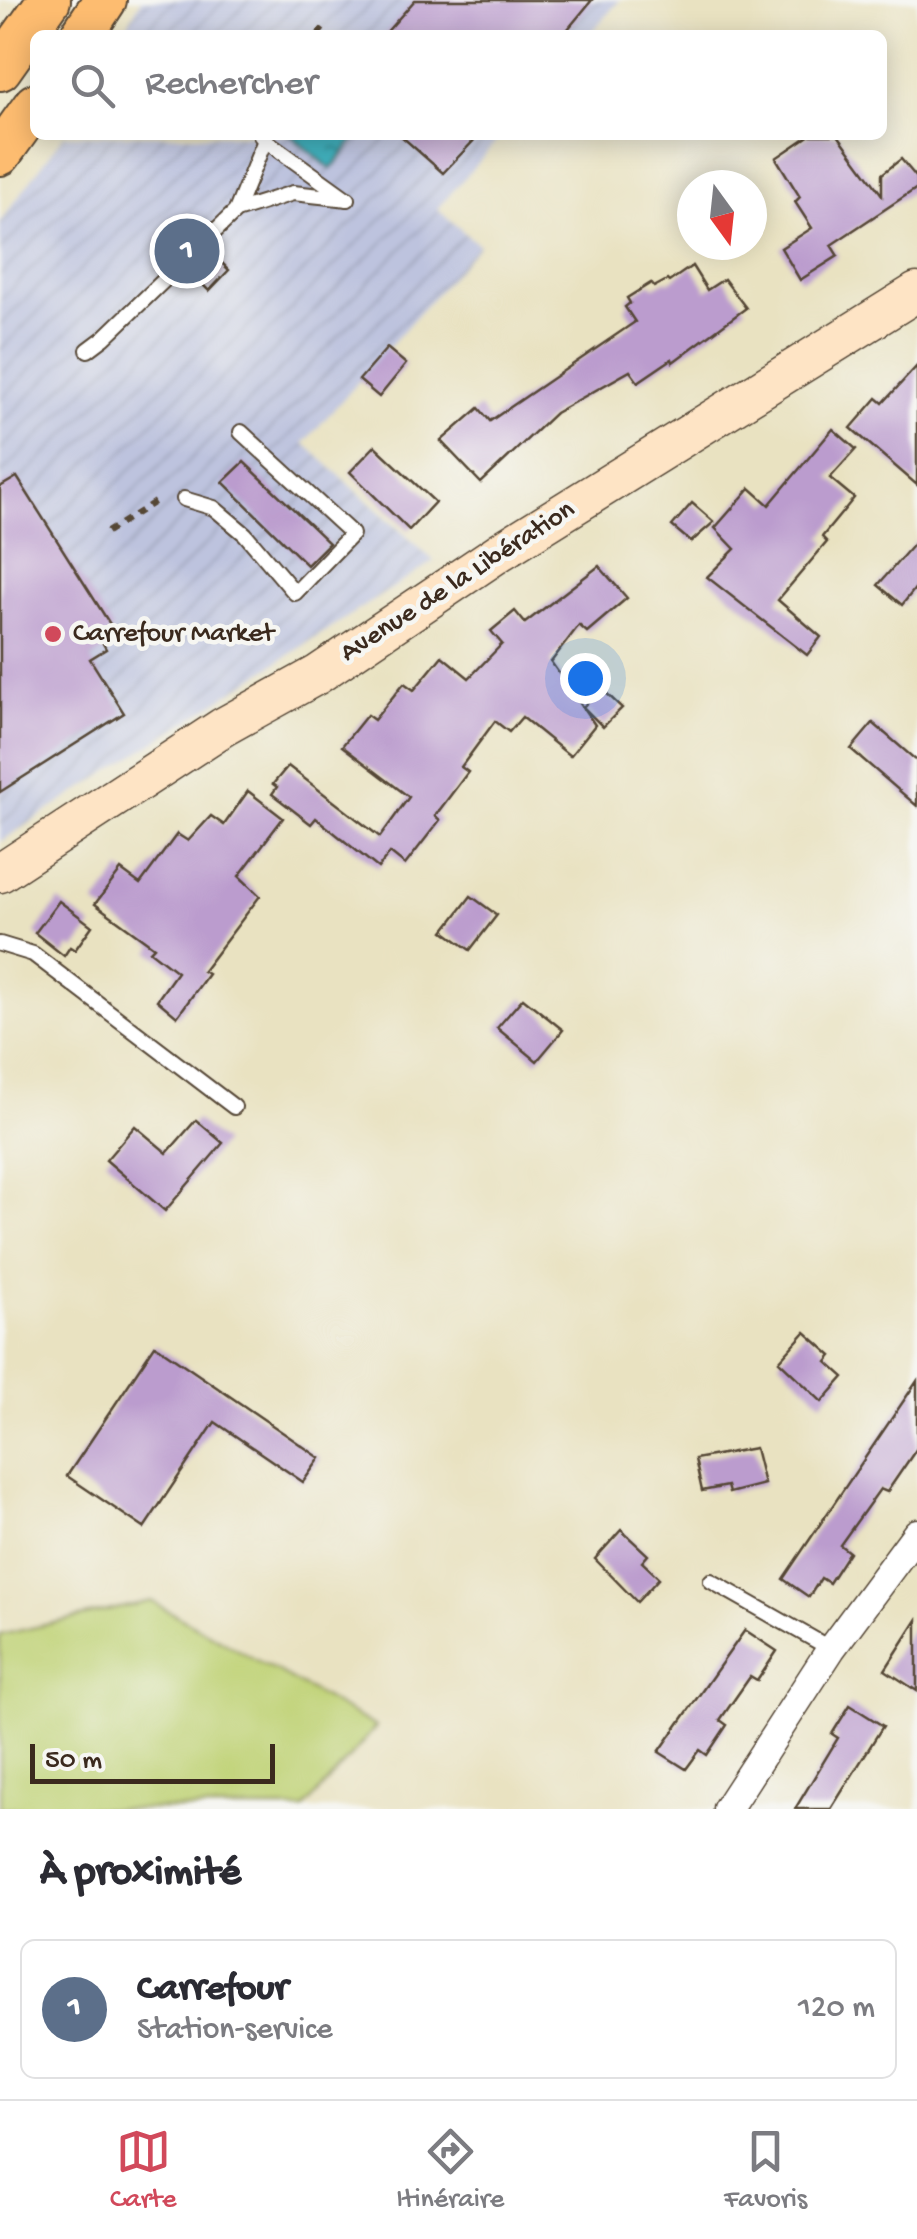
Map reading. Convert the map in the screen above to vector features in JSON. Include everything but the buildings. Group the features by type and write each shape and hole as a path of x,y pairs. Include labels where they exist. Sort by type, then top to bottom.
{"main road":[{"path":"0,68 49,0"},
{"path":"85,30 105,0"},
{"path":"12,151 30,115"}],"street":[{"name":"Avenue de la Libération","path":"0,873 223,726 316,675 502,551 917,292"},
{"path":"727,1809 831,1649 917,1533"}],"lane":[{"path":"88,350 236,211 262,140"},
{"path":"236,211 293,193 348,199 266,140"},
{"path":"0,174 12,151"},
{"path":"184,499 214,508 245,534 294,593 352,534 241,432"},
{"path":"0,944 33,954 234,1107"},
{"path":"711,1581 831,1649"}],"path":[{"path":"107,532 160,498 167,489"}],"shaded area":[{"path":"141,0 620,0 593,30 125,30"},
{"path":"60,140 498,140 437,209 479,245 304,443 434,561 0,842 0,222"}],"green space":[{"path":"151,1601 376,1727 304,1809 0,1809 0,1635"}],"water":[{"path":"296,140 354,140 331,169"}],"place":[{"name":"Carrefour","path":"187,251"},
{"name":"Carrefour Market","path":"53,634"}]}
